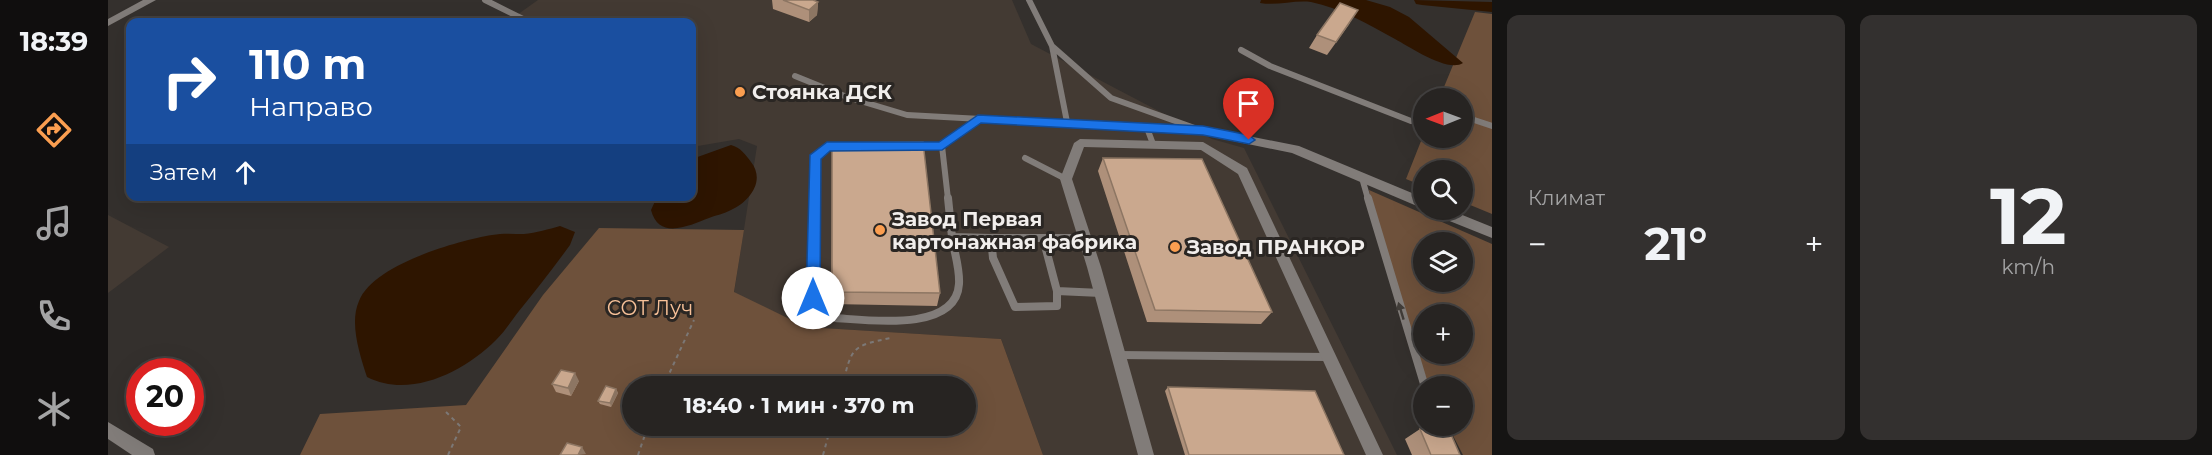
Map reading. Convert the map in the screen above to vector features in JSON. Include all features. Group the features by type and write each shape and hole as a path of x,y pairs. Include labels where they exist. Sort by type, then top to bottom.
{"street":[{"path":"108,23 151,0"},
{"path":"1203,131 1294,149 1413,199"},
{"path":"1146,455 1101,293 1066,179 1080,143 1203,146 1243,171 1375,455"},
{"path":"1462,220 1492,232"},
{"path":"108,430 147,455"}],"lane":[{"path":"485,0 521,18"},
{"path":"1029,0 1052,46 1067,122"},
{"path":"1052,46 1111,98 1159,113 1203,131"},
{"path":"1241,50 1270,66 1413,121"},
{"path":"795,76 848,98 907,115 1203,131"},
{"path":"907,146 942,146 978,119"},
{"path":"1473,120 1492,126"},
{"path":"1147,128 1153,144"},
{"path":"850,146 827,146 814,158 813,298 835,318 919,321 946,309 959,287 942,146"},
{"path":"1025,158 1066,179"},
{"path":"1362,178 1422,376"},
{"path":"952,237 1085,238"},
{"path":"991,238 993,258 1015,308 1057,306 1057,291 1043,238"},
{"path":"1057,291 1101,293"},
{"path":"1118,355 1329,357"},
{"path":"1445,436 1453,455"}],"path":[{"path":"668,376 694,320"},
{"path":"845,376 850,357 862,344 891,338"},
{"path":"446,412 461,427 448,455"},
{"path":"638,455 645,436"},
{"path":"823,455 828,436"}],"shaded area":[{"path":"538,0 1012,0 1031,44 1212,139 1244,148 1397,455 1043,455 1001,339 806,327 734,293 757,146 739,139 696,146 696,18 513,18"},
{"path":"1261,0 1366,0 1390,7 1409,17 1463,63 1448,65 1439,62 1333,8 1311,2 1266,4 1260,3"},
{"path":"731,145 738,148 755,169 757,176 753,190 744,202 728,211 684,227 668,228 661,225 655,220 651,210 655,201 696,201 696,158"},
{"path":"108,215 169,247 108,293"},
{"path":"560,226 575,232 570,245 502,333 483,352 452,372 418,383 401,385 384,383 367,377 355,329 356,310 367,288 381,276 417,257 458,243 496,234 533,233"}],"green space":[{"path":"1475,12 1492,14 1492,214 1473,206 1473,160 1414,160 1418,148 1473,148 1473,88 1444,88"},
{"path":"1413,161 1413,182 1406,179"},
{"path":"1369,190 1413,209 1413,220 1437,220 1465,232 1413,232 1413,292 1473,292 1473,236 1492,244 1492,455 1463,455 1453,436 1473,436 1473,376 1425,376 1421,364 1473,364 1473,304 1413,304 1413,341 1379,244"},
{"name":"СОТ Луч","path":"599,228 744,230 734,292 806,327 1001,339 1043,455 300,455 320,414 466,405 543,295"}],"building":[{"path":"783,0 813,0 818,2 809,10"},
{"path":"1340,3 1358,10 1336,42 1317,35"},
{"name":"Завод Первая картонажная фабрика","path":"923,142 940,293 832,292 832,143"},
{"name":"Завод ПРАНКОР","path":"1103,158 1202,159 1272,312 1155,310"},
{"path":"561,370 575,373 568,388 552,384"},
{"path":"606,386 616,389 610,403 598,401"},
{"path":"1168,387 1315,391 1344,455 1189,455"},
{"path":"1423,436 1452,436 1460,455 1431,455"},
{"path":"567,443 582,447 578,455 560,455"}],"waterway":[{"path":"1422,0 1492,7"}],"place":[{"name":"Стоянка ДСК","path":"740,92"},
{"name":"Завод Первая картонажная фабрика","path":"880,230"},
{"name":"Завод ПРАНКОР","path":"1175,247"}],"route":[{"path":"813,298 814,158 827,146 942,146 978,119 1203,131 1249,140"}]}
